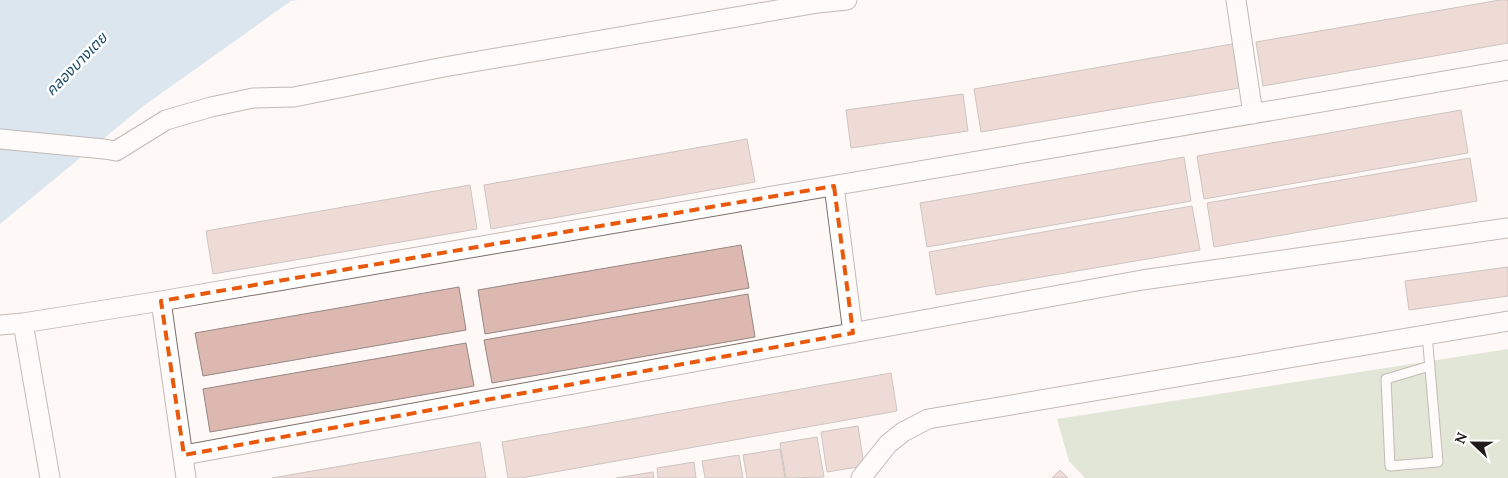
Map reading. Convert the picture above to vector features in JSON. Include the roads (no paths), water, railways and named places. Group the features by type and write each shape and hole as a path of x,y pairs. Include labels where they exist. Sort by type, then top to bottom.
{"street":[{"path":"0,139 116,151 166,120 211,107 253,98 294,97 444,67 846,0"},
{"path":"1236,0 1253,114"},
{"path":"0,325 161,301 1508,70"},
{"path":"834,186 854,333"},
{"path":"184,455 1142,280 1508,228"},
{"path":"161,301 186,478"},
{"path":"861,478 888,444 903,432 928,419 1508,321"},
{"path":"23,323 50,478"}],"lane":[{"path":"1427,334 1430,366 1438,462 1390,466 1386,379 1430,366"}],"water":[{"name":"คลองบางเตย","path":"0,0 298,0 291,1 142,107 0,224"}]}
